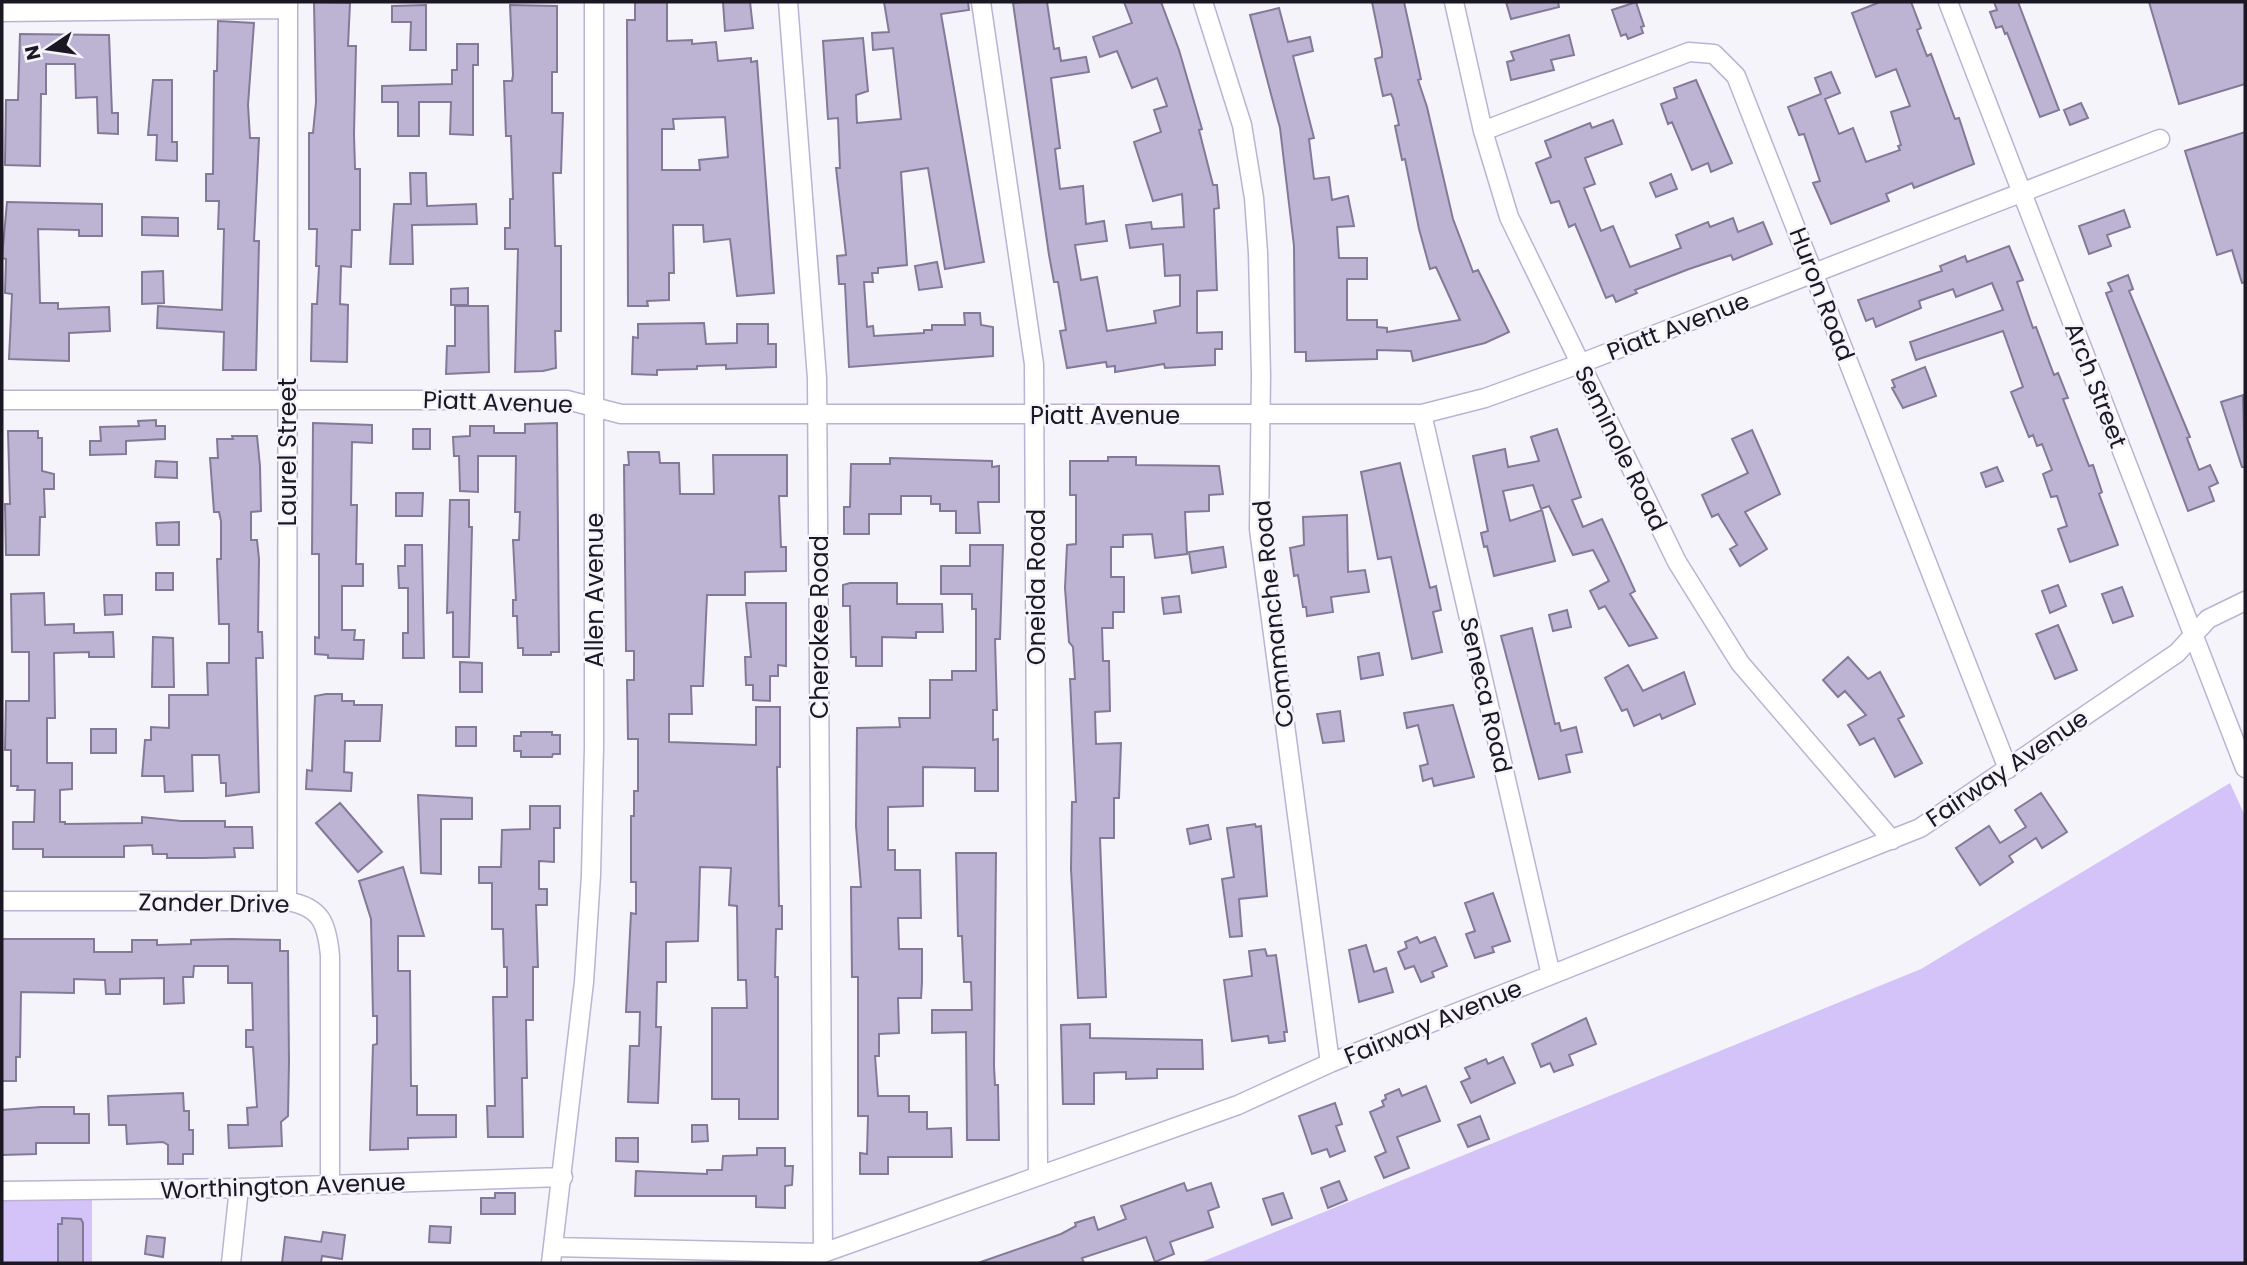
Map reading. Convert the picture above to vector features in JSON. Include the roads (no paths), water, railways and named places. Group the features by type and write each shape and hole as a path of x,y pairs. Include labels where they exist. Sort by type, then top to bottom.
{"street":[{"name":"Allen Avenue","path":"552,1255 584,982 591,875 594,748 594,2"},
{"name":"Cherokee Road","path":"788,2 818,415 823,1253"},
{"name":"Oneida Road","path":"981,2 1034,364 1038,1176"},
{"name":"Commanche Road","path":"1203,2 1242,125 1254,198 1258,253 1259,529 1330,1063"},
{"name":"Seminole Road","path":"1454,2 1483,131 1509,217 1677,562 1714,625 1741,663 1892,839"},
{"name":"Arch Street","path":"1948,2 2245,768"},
{"path":"2,12 288,5"},
{"name":"Laurel Street","path":"287,901 288,5"},
{"name":"Huron Road","path":"1483,131 1689,52 1714,54 1736,76 2008,769"},
{"name":"Piatt Avenue","path":"2,400 567,400 621,414 1422,414 1485,398 1579,363 1814,275 2160,139"},
{"name":"Seneca Road","path":"1422,414 1551,975"},
{"name":"Fairway Avenue","path":"552,1255 823,1253 1238,1105 1330,1063 1892,839 1944,814 2177,653 2208,619 2245,601"},
{"name":"Zander Drive","path":"2,901 287,901 307,905 319,916 328,932 330,1184"},
{"name":"Worthington Avenue","path":"2,1191 239,1188 563,1177"},
{"path":"231,1263 239,1188"}]}
